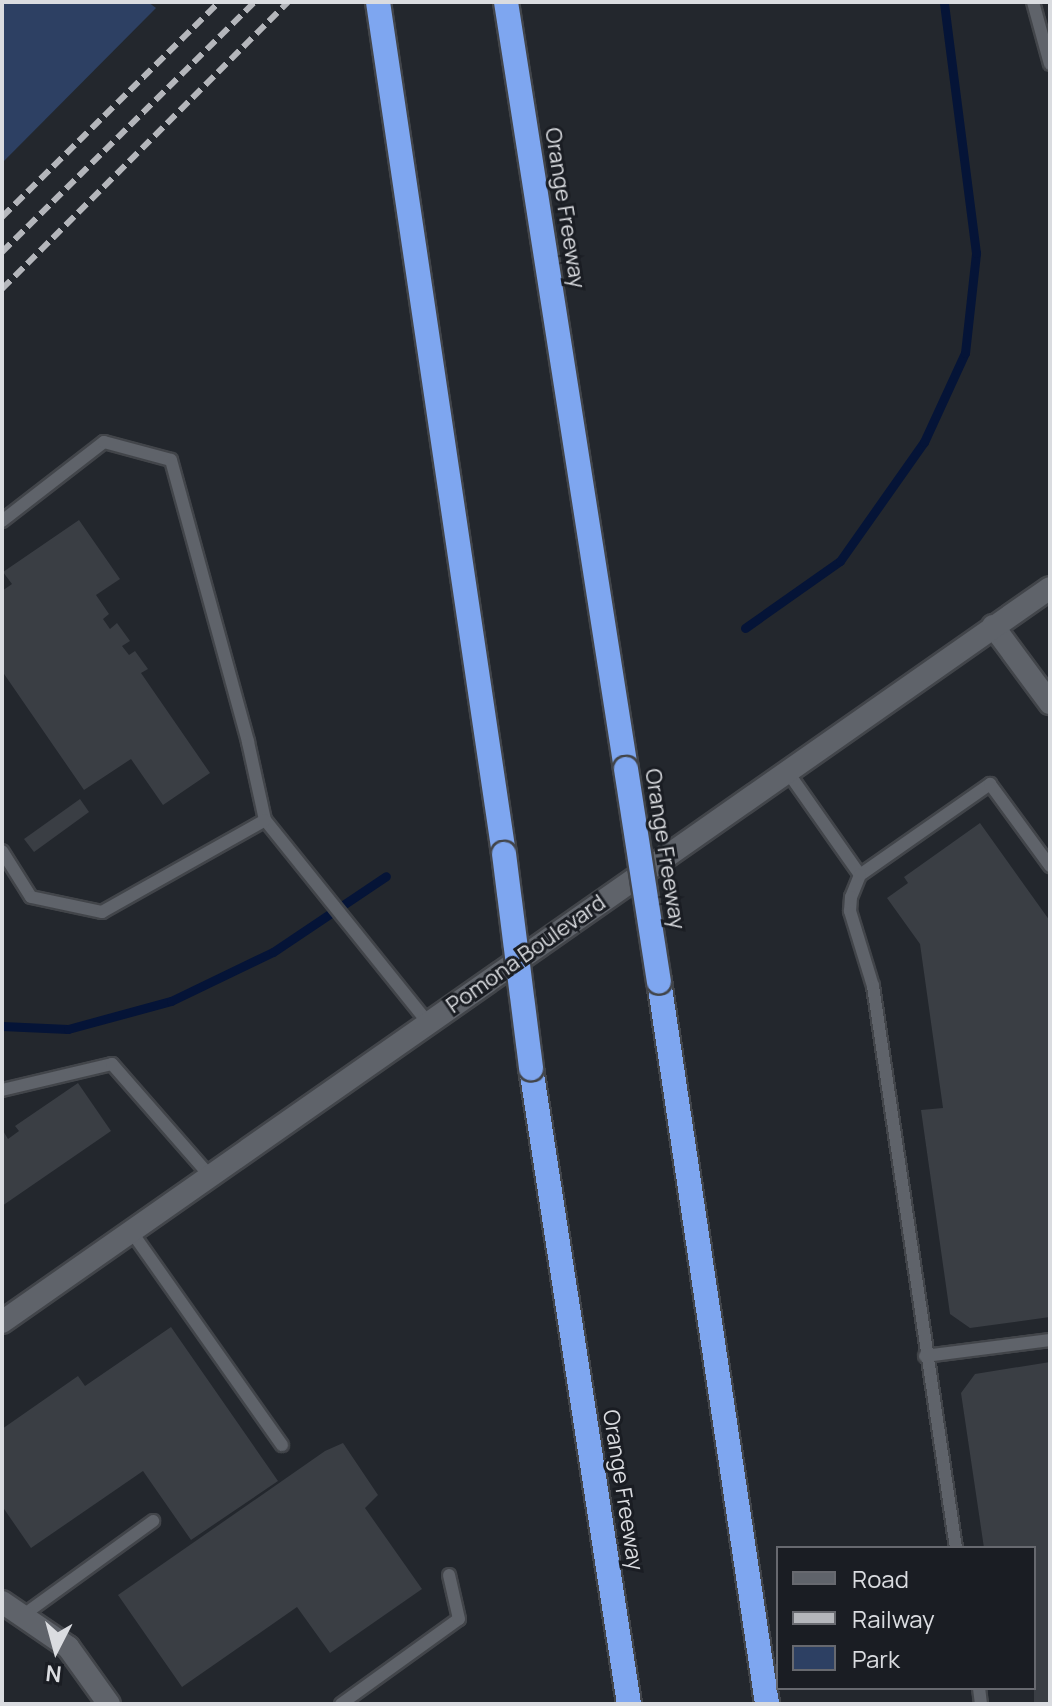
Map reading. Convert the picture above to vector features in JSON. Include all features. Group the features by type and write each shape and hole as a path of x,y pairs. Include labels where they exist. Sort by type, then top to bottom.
{"highway":[{"name":"Orange Freeway","path":"506,2 659,981 767,1704"},
{"name":"Orange Freeway","path":"379,6 504,854 531,1068 629,1704"}],"street":[{"name":"Pomona Boulevard","path":"2,1322 1050,588"},
{"path":"993,626 1050,703"},
{"path":"2,1602 68,1647 109,1704"}],"lane":[{"path":"1033,2 1050,64"},
{"path":"2,521 104,442 171,460 248,742 265,820 428,1023"},
{"path":"787,771 860,875"},
{"path":"956,1546 925,1356 873,986 850,911 851,897 860,875 990,784 1050,866"},
{"path":"2,851 31,897 102,912 265,820"},
{"path":"2,1090 112,1064 210,1176"},
{"path":"131,1231 282,1445"},
{"path":"925,1356 1050,1340"},
{"path":"22,1616 153,1521"},
{"path":"341,1704 459,1619 449,1575"}],"green space":[{"path":"2,2 148,2 156,8 2,163"}],"building":[{"path":"79,520 120,579 96,595 109,614 103,619 110,629 117,623 130,641 122,646 129,655 135,651 148,669 141,673 210,773 163,805 131,759 84,790 2,671 2,591 12,584 3,572"},
{"path":"80,799 89,812 34,852 24,839"},
{"path":"980,823 1050,921 1050,1317 970,1328 950,1314 921,1110 943,1108 920,944 887,898 908,883 904,877"},
{"path":"78,1083 111,1131 2,1206 2,1129 8,1139 19,1131 15,1126"},
{"path":"171,1327 278,1481 191,1540 143,1471 31,1548 2,1506 2,1429 78,1376 85,1386"},
{"path":"1050,1362 1050,1704 1034,1704 1036,1546 984,1546 961,1393 975,1374"},
{"path":"343,1443 378,1495 365,1508 422,1589 330,1653 297,1607 182,1687 118,1595 325,1451"}],"waterway":[{"path":"745,628 840,561 924,442 965,353 976,253 944,2"},
{"path":"2,1026 68,1029 171,1001 273,952 386,876"}],"railway":[{"path":"2,217 219,2"},
{"path":"2,252 255,2"},
{"path":"2,289 288,2"}]}
